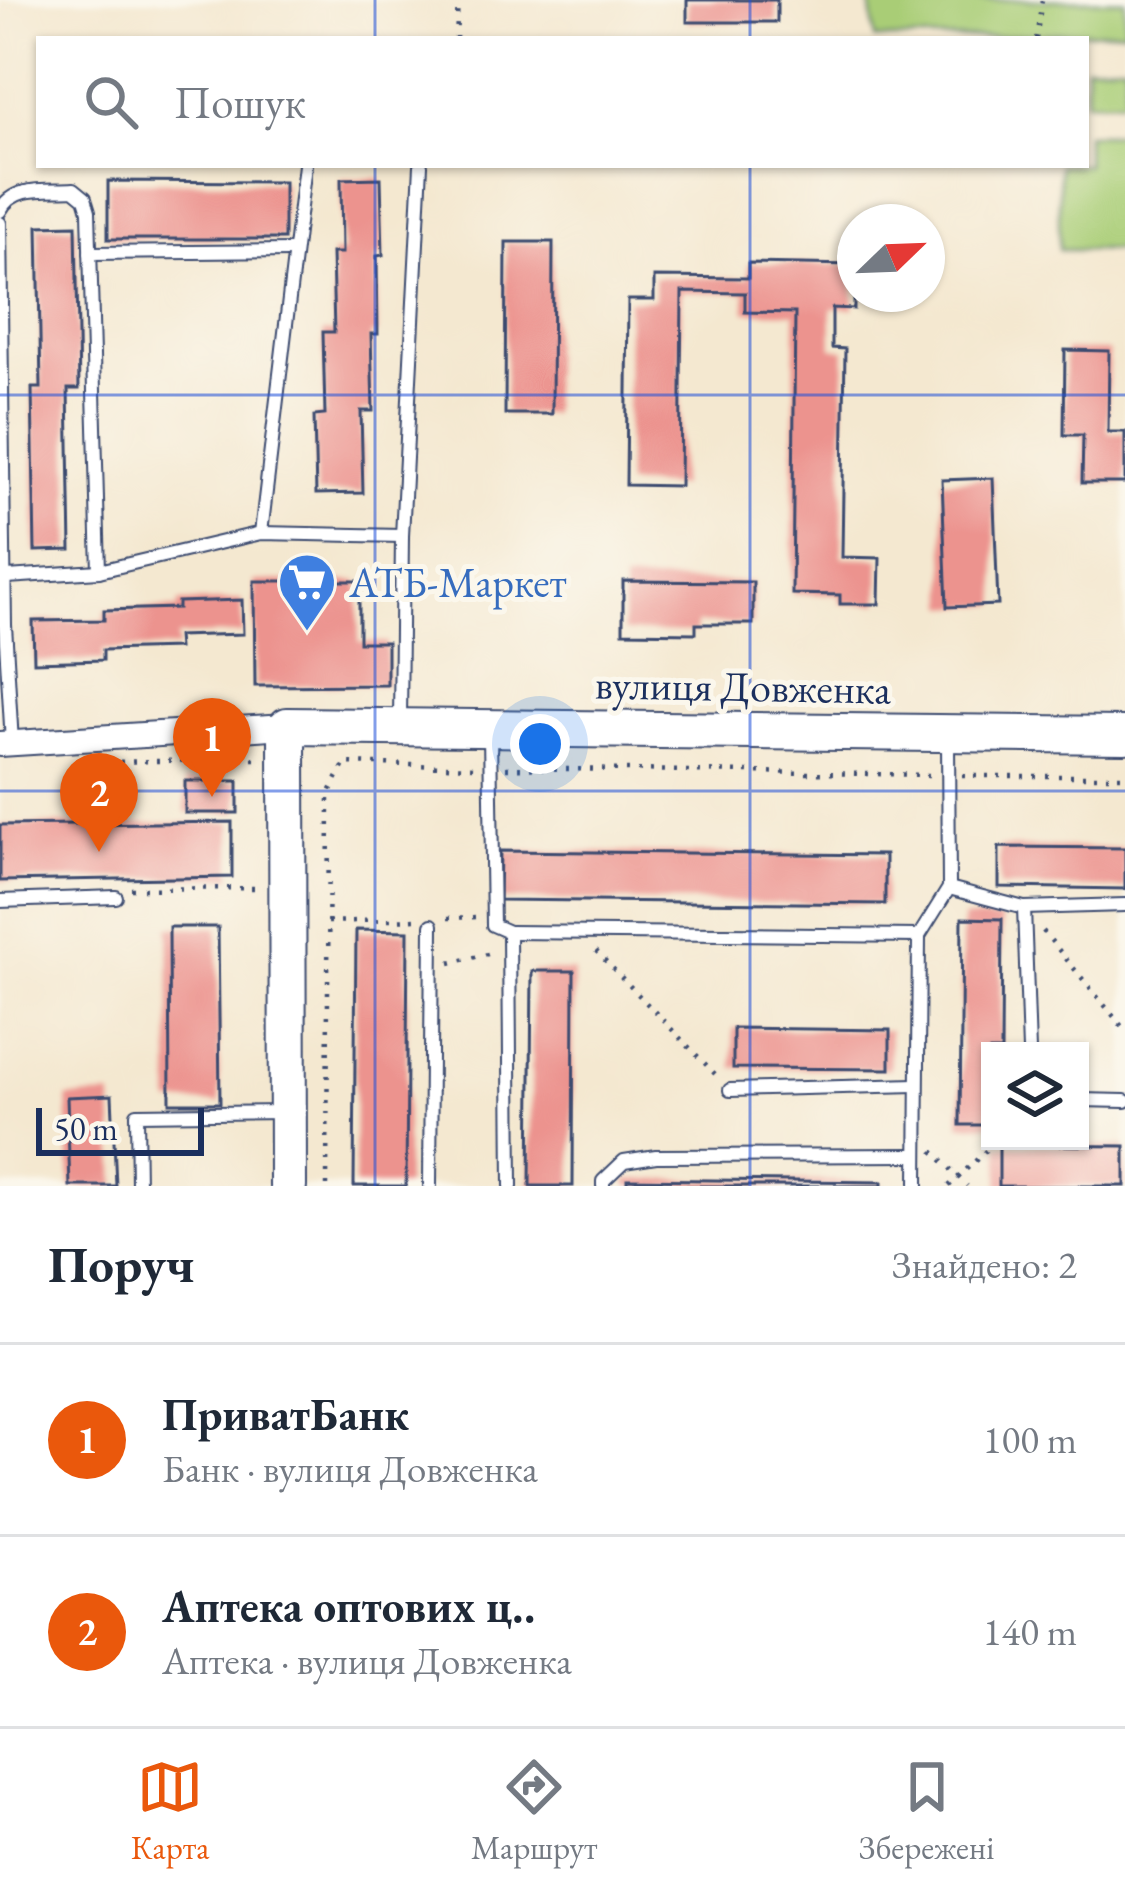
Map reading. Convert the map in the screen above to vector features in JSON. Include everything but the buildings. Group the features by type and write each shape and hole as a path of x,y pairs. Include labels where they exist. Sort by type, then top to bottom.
{"street":[{"name":"вулиця Довженка","path":"6,743 287,726 1125,735"},
{"path":"287,726 288,1186"}],"lane":[{"path":"261,533 305,168"},
{"path":"400,727 402,536 421,168"},
{"path":"0,211 6,198 17,193 74,189 85,198 89,211 99,571"},
{"path":"0,223 6,743"},
{"path":"90,253 294,251"},
{"path":"7,577 99,571 261,533 402,536"},
{"path":"490,728 493,925 509,932 919,937"},
{"path":"917,1186 919,937 949,888 949,733"},
{"path":"949,888 1024,908 1125,905"},
{"path":"0,901 116,897"},
{"path":"1024,908 1029,1042"},
{"path":"430,1186 432,925"},
{"path":"509,932 511,1186"},
{"path":"730,1090 916,1085"},
{"path":"1089,1100 1125,1101"},
{"path":"138,1186 137,1114 288,1112"},
{"path":"603,1186 624,1161 656,1156 917,1155"}],"path":[{"path":"456,36 458,0"},
{"path":"1036,36 1042,0"},
{"path":"96,763 264,759"},
{"path":"327,1186 328,794 345,764 1125,776"},
{"path":"116,897 115,889 263,888"},
{"path":"1024,908 1125,1030"},
{"path":"328,922 492,916"},
{"path":"578,933 730,1090"},
{"path":"431,968 509,950"},
{"path":"917,1134 967,1186"},
{"path":"949,1186 987,1150"}],"green space":[{"path":"870,0 1125,0 1125,30 875,36"},
{"path":"1125,63 1125,100 1089,101 1089,65"},
{"path":"1089,134 1125,134 1125,250 1059,250 1059,168 1089,168"}],"place":[{"name":"АТБ-Маркет","path":"307,633"},
{"name":"ПриватБанк","path":"212,797"},
{"name":"Аптека оптових ц‥","path":"99,852"}]}
